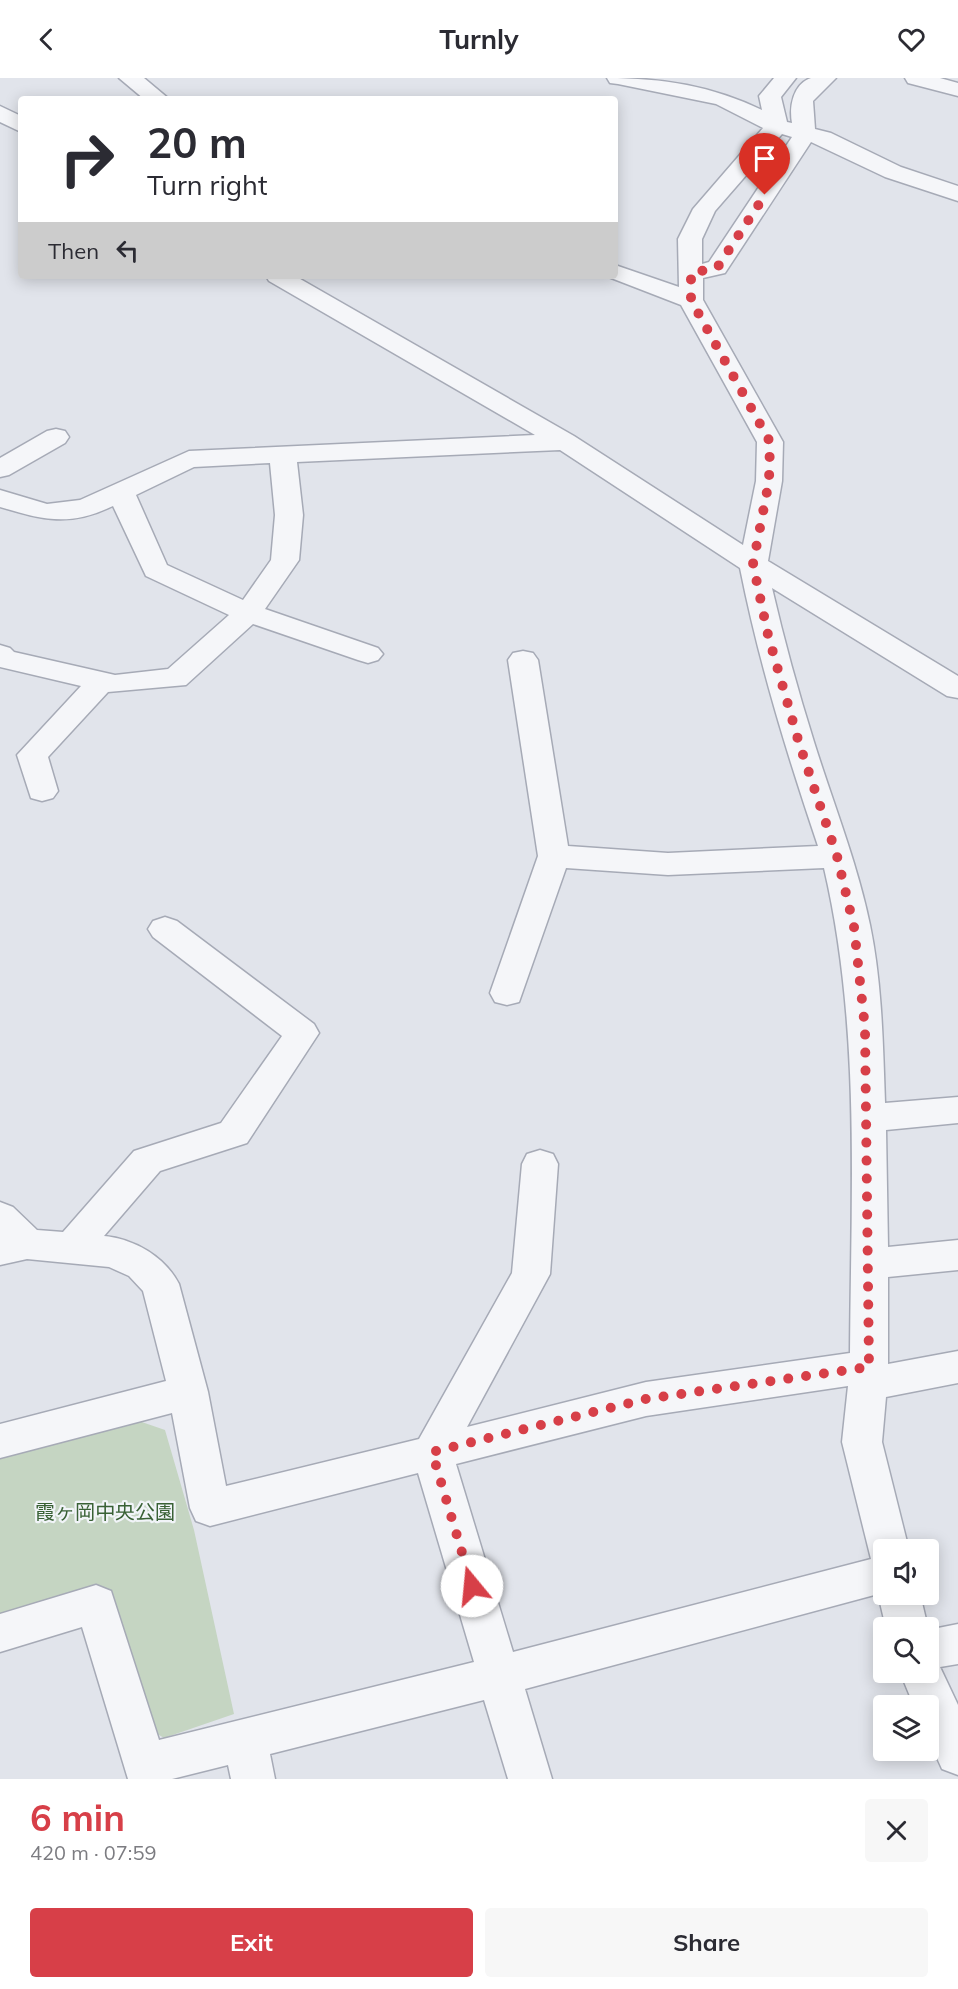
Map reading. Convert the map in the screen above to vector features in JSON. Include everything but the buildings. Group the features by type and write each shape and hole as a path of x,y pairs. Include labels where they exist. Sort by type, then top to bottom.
{"street":[{"path":"130,78 154,96"},
{"path":"618,78 722,99 777,126 823,138 893,172 958,194"},
{"path":"777,126 770,96 785,78"},
{"path":"691,273 717,268 805,134 799,108 807,91 825,78"},
{"path":"916,78 958,90"},
{"path":"0,113 18,123"},
{"path":"777,126 705,209 690,239 691,300 770,442 769,481 753,564 768,635 799,743 837,856 855,938 865,1028 867,1118 868,1376 862,1442 885,1539"},
{"path":"618,273 691,300"},
{"path":"283,279 565,442 753,564 958,689"},
{"path":"0,469 56,437"},
{"path":"0,498 46,512 86,508 189,459 565,442"},
{"path":"0,654 4,659 115,684 176,678 248,613 285,560 289,515 283,455"},
{"path":"121,492 135,528 156,570 248,613 368,654"},
{"path":"507,993 554,856 523,660"},
{"path":"42,791 32,755 102,681"},
{"path":"554,856 668,864 837,856"},
{"path":"72,1248 147,1161 234,1133 302,1033 165,929"},
{"path":"867,1118 958,1110"},
{"path":"530,1779 432,1452 531,1274 540,1164"},
{"path":"0,1217 14,1247 72,1248 113,1252 142,1265 160,1284 188,1392 210,1508 646,1399 958,1366"},
{"path":"869,1264 958,1255"},
{"path":"0,1441 188,1392"},
{"path":"0,1633 96,1604 144,1765 249,1760 499,1676 873,1577"},
{"path":"939,1648 958,1644"},
{"path":"926,1683 958,1754"}],"green space":[{"name":"霞ヶ岡中央公園","path":"136,1420 165,1430 194,1530 234,1714 164,1738 139,1723 104,1593 0,1617 0,1456"}],"route":[{"path":"472,1586 432,1452 646,1399 869,1367 869,1171 865,1028 854,927 837,856 799,743 768,635 753,564 769,481 770,442 691,300 691,273 717,268 765,195"}]}
